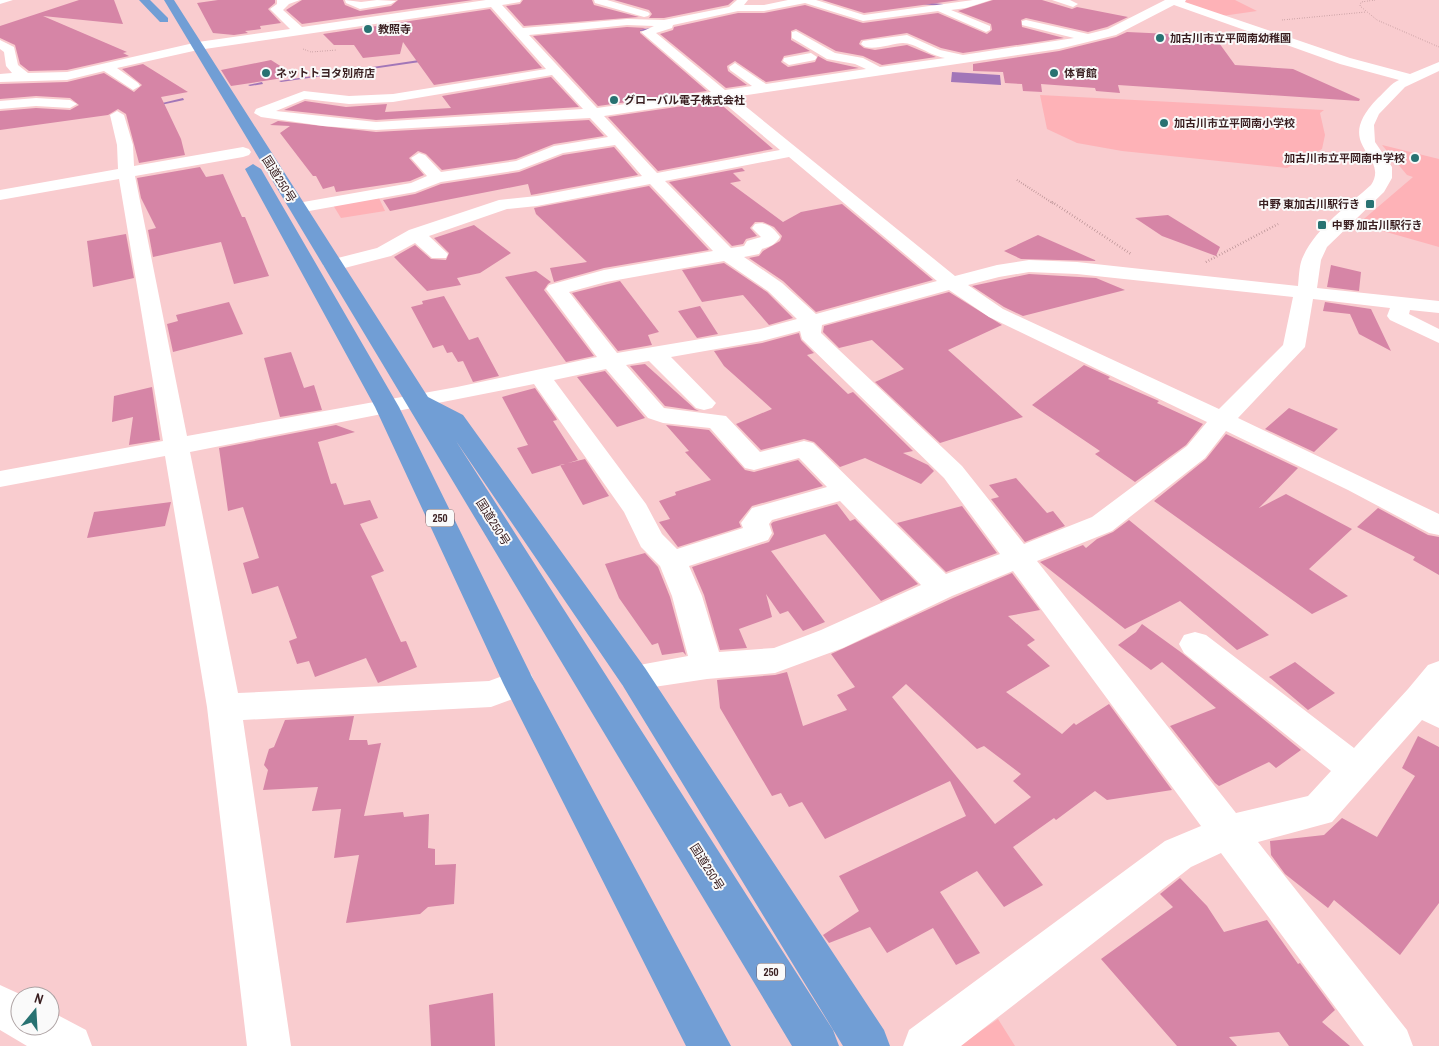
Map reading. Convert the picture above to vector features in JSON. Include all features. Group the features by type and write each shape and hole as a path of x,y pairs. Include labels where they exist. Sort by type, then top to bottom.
{"highway":[{"name":"250","path":"144,0 161,7"},
{"name":"国道250号","path":"161,7 191,48 251,114 298,208 333,266 402,404 519,683 709,1046"},
{"name":"国道250号","path":"191,48 243,152 402,404 726,897 817,1046"},
{"name":"250","path":"402,404 454,420 634,677 868,1046"}],"street":[{"path":"0,1 8,0"},
{"path":"296,0 281,2 284,5 276,9 278,17 299,31"},
{"path":"350,1 360,6 395,0"},
{"path":"0,44 10,50 6,69 23,75 51,78 191,48 492,2 516,0"},
{"path":"825,4 855,17 887,14 936,3 955,6 986,0"},
{"path":"251,114 376,126 594,113 1059,45 1112,32 1175,0 1345,61 1412,79"},
{"path":"600,1 617,8 668,22"},
{"path":"715,2 771,6 808,1 825,4 856,4"},
{"path":"1052,1 1073,4"},
{"path":"492,2 654,179 726,254 776,287 812,322"},
{"path":"936,3 945,12 983,25"},
{"path":"519,32 616,23 668,22 704,16 738,5"},
{"path":"771,6 790,14"},
{"path":"887,14 907,22"},
{"path":"579,15 616,23"},
{"path":"704,16 725,23"},
{"path":"668,22 668,26 647,32 951,283 996,313 1357,484 1439,526"},
{"path":"1059,45 1025,29 1089,38"},
{"path":"882,53 863,42 907,39 937,53 976,58"},
{"path":"994,42 1024,51"},
{"path":"789,61 809,49 858,60 880,71"},
{"path":"809,49 844,76"},
{"path":"634,677 707,666 775,660 832,640 942,588 1102,524 1196,452 1222,420 1294,347 1302,300 1307,291 1311,260 1320,245 1378,188 1384,178 1384,168 1367,142 1367,125 1372,113 1390,92 1400,84 1439,66"},
{"path":"106,67 133,86"},
{"path":"742,70 763,88"},
{"path":"251,114 304,95 349,100 393,98 555,71"},
{"path":"0,78 23,75"},
{"path":"475,104 480,121"},
{"path":"0,105 21,109"},
{"path":"0,109 62,105"},
{"path":"117,115 124,145 126,172 175,448 224,707 269,1046"},
{"path":"298,208 415,187 437,178 519,165 560,149 618,140"},
{"path":"0,195 243,152"},
{"path":"333,266 384,252 415,234 505,204 537,201 792,152"},
{"path":"419,158 437,178"},
{"path":"761,228 771,237 768,241 754,245 752,250 604,276 556,289 611,361 656,413 663,416 717,421 754,462 804,449 942,588"},
{"path":"415,234 439,254"},
{"path":"0,479 175,448 611,361 762,335 997,271 1029,266 1307,291 1439,307"},
{"path":"1403,303 1397,316 1439,337"},
{"path":"812,322 810,334 953,472 1020,557 1390,1046"},
{"path":"654,354 704,403"},
{"path":"540,375 636,510 651,540 672,561 687,596 707,666"},
{"path":"672,561 758,533 755,523 762,514 845,491"},
{"path":"1195,644 1356,770"},
{"path":"224,707 491,694 519,683"},
{"path":"925,1046 1178,854 1229,832 1319,810 1356,770 1433,695"},
{"path":"52,1036 70,1046"}],"path":[{"path":"1375,0 1360,4 1366,12 1387,25 1439,48"},
{"path":"1282,20 1366,12"},
{"path":"1017,180 1176,278 1278,224"}],"shaded area":[{"path":"1235,0 1257,11 1222,16 1179,1"},
{"path":"952,72 1000,75 1001,85 951,82"},
{"path":"1040,95 1324,110 1320,113 1325,135 1322,149 1287,168 1122,151 1077,143 1047,129"},
{"path":"1382,145 1439,159 1439,247 1358,224 1413,177 1407,175"},
{"path":"379,198 385,211 341,218 333,205"},
{"path":"998,1019 1015,1046 959,1046"}],"building":[{"path":"79,0 114,0 123,24 43,16 127,52 123,53 129,56 67,70 29,71 20,64 15,45 0,38 0,26"},
{"path":"218,0 275,0 275,3 268,9 281,23 260,26 261,29 245,31 248,33 234,35 213,33 197,3"},
{"path":"302,0 343,0 345,5 360,11 391,6 398,0 473,0 302,24 286,10"},
{"path":"523,0 592,0 594,5 639,17 524,26 506,6 520,4"},
{"path":"614,0 734,0 728,5 664,18 649,18 652,14 649,10"},
{"path":"822,0 959,0 864,13"},
{"path":"993,0 1042,0 1072,9 1077,7 1128,17 1107,27 1088,32 1026,18 1021,20 1022,27 1064,38 963,53 941,48 907,33 861,40 859,44 864,48 875,50 907,45 936,57 882,65 863,56 836,51 796,29 791,31 791,40 810,51 784,56 781,62 788,67 815,62 818,56 827,61 859,68 766,82 735,61 727,66 728,71 747,85 726,88 660,34 673,30 674,27 738,13 764,13 805,5 863,23 938,13 987,34 992,30 991,24 958,11"},
{"path":"490,9 542,68 434,85 403,42 400,54 363,58 354,45 334,45 323,34"},
{"path":"627,27 646,28 640,30 640,33 707,91 598,106 533,36"},
{"path":"1127,32 1214,36 1235,65 1293,69 1360,99 1359,101 1118,85 1120,93 1096,91 1095,88 1041,84 1042,92 1023,91 1022,84 1005,83 1003,72 973,71 973,64 1059,51 1116,37"},
{"path":"271,60 296,76 231,86 221,70"},
{"path":"143,64 188,92 161,97 181,139 185,155 139,163 126,114 118,109 108,115 0,130 0,111 36,108 70,110 79,105 70,98 36,96 0,99 0,84 67,82 104,73 134,92 142,85 122,69"},
{"path":"551,77 579,107 376,120 284,110 305,101 346,107 387,104 385,112 451,108 442,96"},
{"path":"717,101 773,149 658,171 608,117"},
{"path":"589,120 604,136 554,144 516,159 442,170 426,154 418,151 409,158 424,175 410,181 336,192 334,186 323,189 316,176 313,176 280,133 290,126 270,125 278,121 376,132"},
{"path":"614,147 638,175 531,195 528,184 390,211 383,200 415,194 441,184 519,172 563,155"},
{"path":"200,167 206,177 223,174 242,217 245,217 269,276 234,284 221,242 153,257 148,230 156,228 141,198 137,178"},
{"path":"742,168 745,171 733,173 741,181 730,183 783,222 801,212 842,204 933,280 816,312 783,281 749,258 759,256 763,251 780,241 782,236 774,227 763,222 755,222 750,228 757,236 746,239 743,244 732,246 669,182"},
{"path":"649,186 709,250 604,268 554,282 550,268 587,262 536,214 534,208"},
{"path":"1168,215 1220,247 1216,256 1162,236 1135,218"},
{"path":"474,225 511,253 480,273 457,278 461,285 427,291 394,257 415,245 431,259 446,260 449,253 434,238"},
{"path":"126,234 134,278 93,287 87,241"},
{"path":"1038,235 1097,261 1021,259 1004,251"},
{"path":"724,263 767,292 793,318 769,325 743,295 702,302 682,270"},
{"path":"1331,265 1361,272 1359,291 1327,287"},
{"path":"536,271 551,282 544,290 594,356 566,362 505,277"},
{"path":"1029,274 1096,278 1125,290 1023,316 1004,307 972,286"},
{"path":"620,281 659,332 648,335 652,345 618,351 572,293"},
{"path":"949,292 1002,325 948,350 1023,417 940,443 875,382 904,369 872,340 839,348 823,332 824,326"},
{"path":"444,296 469,340 478,337 499,376 473,382 463,361 458,362 452,352 447,353 443,345 433,348 411,307 423,304 422,301"},
{"path":"229,302 243,334 173,352 167,324 178,321 176,315"},
{"path":"1325,302 1371,309 1391,351 1359,334 1350,314 1323,311"},
{"path":"700,306 718,334 697,338 678,311"},
{"path":"799,333 801,340 814,353 807,355 848,394 853,392 913,451 903,453 928,465 934,471 921,484 865,458 840,467 814,442 804,439 761,450 736,424 772,409 724,366 714,351 762,343"},
{"path":"291,352 304,388 314,385 322,410 280,417 264,358"},
{"path":"645,364 699,411 665,406 630,366"},
{"path":"1084,365 1110,377 1108,379 1159,401 1157,403 1203,424 1186,445 1135,482 1095,454 1100,451 1032,405"},
{"path":"605,371 645,418 617,427 577,377"},
{"path":"152,387 160,440 129,445 133,417 112,422 114,396"},
{"path":"535,388 556,418 557,420 553,421 578,460 532,474 517,448 528,445 502,397"},
{"path":"1289,408 1338,429 1314,452 1265,429"},
{"path":"336,425 355,432 318,442 331,484 336,483 344,505 370,500 378,518 360,524 384,571 371,576 401,642 406,641 417,667 378,683 366,658 315,677 309,661 297,664 289,641 297,638 278,586 252,594 243,563 259,558 243,507 228,511 219,448"},
{"path":"666,425 709,430 745,470 754,472 798,460 823,486 752,506 739,522 741,527 678,547 659,522 670,519 659,501 676,495 675,492 711,480 685,452 689,451"},
{"path":"1226,434 1298,468 1259,508 1286,494 1352,529 1309,569 1348,596 1312,614 1154,501 1206,459"},
{"path":"585,459 609,496 583,505 560,465"},
{"path":"1016,478 1047,513 1053,511 1065,526 1025,542 991,499 999,497 989,485"},
{"path":"171,502 165,526 87,538 94,512"},
{"path":"837,504 850,521 855,519 918,584 881,601 825,534 771,551 825,622 803,631 788,611 780,614 766,594 772,617 739,629 747,648 720,650 704,595 692,567 769,542 774,534 771,524 773,522"},
{"path":"962,506 997,553 946,572 897,523"},
{"path":"1378,508 1428,535 1439,537 1439,575 1413,560 1415,557 1357,527"},
{"path":"1129,520 1269,635 1237,650 1180,601 1125,629 1040,562 1083,545 1086,548 1097,539 1113,532"},
{"path":"645,553 658,567 670,597 686,655 683,652 662,655 658,643 652,645 619,598 605,564"},
{"path":"1012,573 1040,610 1008,616 1035,640 1027,645 1050,666 1006,692 1062,734 1074,723 1076,725 1109,704 1172,790 1107,800 1095,791 1056,820 1054,818 1013,847 1043,885 1004,907 977,871 940,892 980,953 956,965 933,928 887,953 870,927 829,943 823,935 859,911 839,876 966,816 950,781 825,839 802,802 789,807 781,793 772,796 720,708 717,680 775,675 787,672 803,726 847,710 837,695 855,687 831,654","holes":["906,684 977,749 984,746 1021,774 1013,781 1031,797 995,824 892,697"]},
{"path":"1142,624 1182,653 1301,750 1276,768 1269,762 1219,786 1215,783 1170,726 1216,708 1162,662 1151,670 1118,645 1136,632"},
{"path":"1295,662 1335,693 1308,710 1269,677"},
{"path":"354,716 349,740 367,740 368,745 381,743 364,816 403,812 404,817 429,814 428,848 435,849 435,865 456,864 454,904 428,907 420,914 346,923 359,855 334,858 341,809 312,811 318,787 263,790 268,770 264,765 269,749 274,747 285,720"},
{"path":"1418,736 1439,747 1439,903 1400,955 1334,900 1328,908 1285,874 1271,855 1270,841 1324,835 1342,818 1377,837 1415,776 1402,768"},
{"path":"1180,878 1207,906 1224,932 1267,920 1298,964 1300,963 1335,1010 1322,1022 1350,1046 1289,1046 1279,1032 1229,1037 1237,1046 1177,1046 1101,959 1173,907 1160,894"},
{"path":"493,993 495,1046 431,1046 429,1005"}],"waterway":[{"path":"920,3 943,5"},
{"path":"632,31 658,28"},
{"path":"281,81 426,60"},
{"path":"250,85 262,83"},
{"path":"156,105 183,99"}],"place":[{"name":"教照寺","path":"368,29"},
{"name":"加古川市立平岡南幼稚園","path":"1160,38"},
{"name":"ネットトヨタ別府店","path":"266,73"},
{"name":"体育館","path":"1054,73"},
{"name":"グローバル電子株式会社","path":"614,100"},
{"name":"加古川市立平岡南小学校","path":"1164,123"},
{"name":"加古川市立平岡南中学校","path":"1415,158"},
{"name":"中野 東加古川駅行き","path":"1370,204"},
{"name":"中野 加古川駅行き","path":"1322,225"}]}
